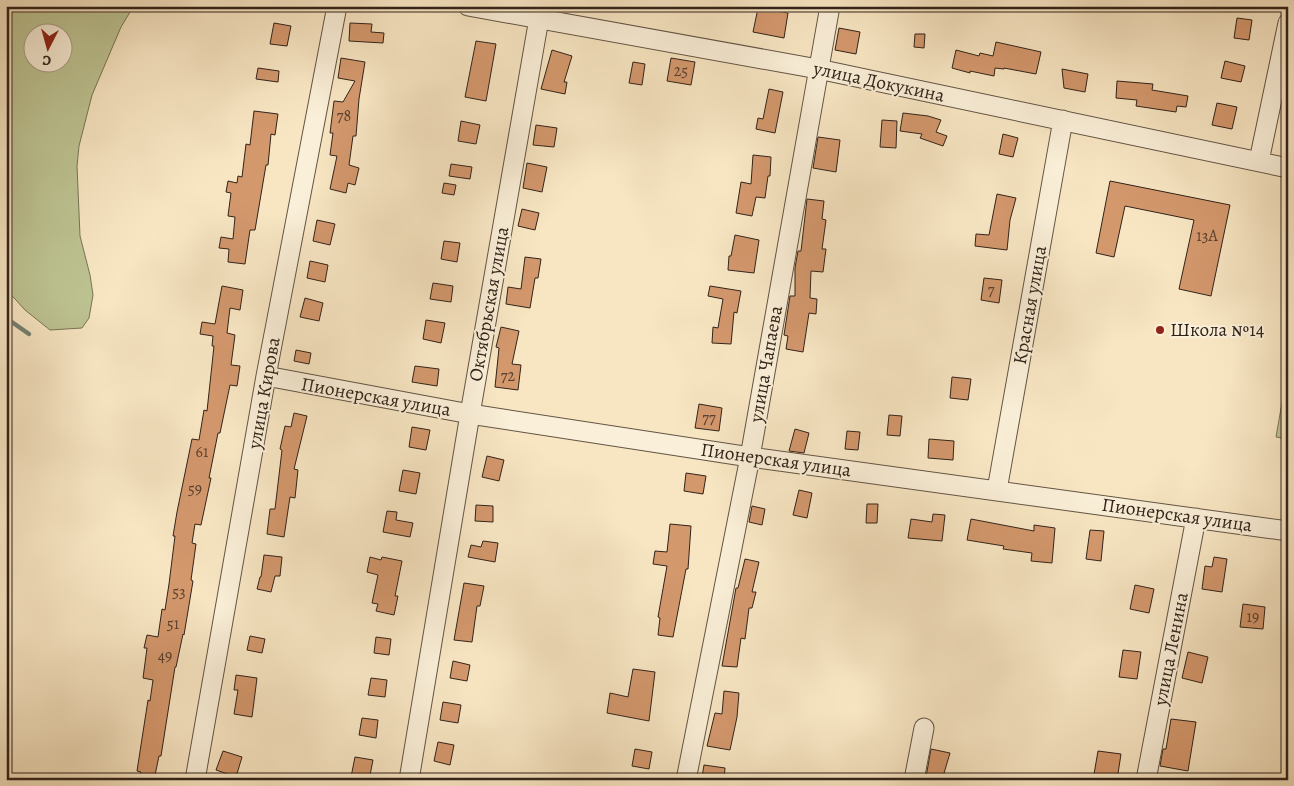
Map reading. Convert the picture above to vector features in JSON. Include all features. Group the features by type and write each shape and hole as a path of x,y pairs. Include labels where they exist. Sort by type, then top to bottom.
{"street":[{"name":"улица Кирова","path":"195,780 266,376 337,6"},
{"name":"улица Докукина","path":"468,6 540,13 818,69 1288,168"},
{"name":"улица Чапаева","path":"686,780 750,457 830,6"},
{"name":"Октябрьская улица","path":"409,780 540,13"},
{"path":"1259,161 1288,23"},
{"name":"Красная улица","path":"997,490 1063,120"},
{"name":"Пионерская улица","path":"266,376 470,414 750,457 1288,531"},
{"name":"улица Ленина","path":"1146,780 1196,518"},
{"path":"914,780 924,728"}],"green space":[{"path":"6,6 135,6 121,27 92,95 79,146 77,166 80,236 93,295 89,318 82,328 50,330 25,310 6,289"},
{"path":"1288,368 1288,439 1276,437"}],"building":[{"path":"758,8 788,13 784,38 753,32"},
{"path":"1237,18 1252,20 1249,40 1234,38"},
{"path":"274,23 291,26 287,46 270,44"},
{"path":"350,23 372,24 371,32 384,33 383,43 349,41"},
{"path":"839,28 860,32 856,54 835,50"},
{"path":"915,34 925,34 924,48 914,47"},
{"path":"476,41 496,44 486,101 465,97"},
{"path":"996,42 1041,52 1036,74 995,68 994,76 970,71 970,73 952,68 956,50 979,56 980,53 993,56"},
{"path":"552,50 572,56 564,82 567,82 565,94 541,89"},
{"path":"341,58 365,62 356,136 353,136 349,165 359,168 355,185 348,183 346,193 330,189 337,156 330,155 333,133 330,133 334,101 343,102 355,81 338,78"},
{"path":"671,58 695,62 691,85 667,81"},
{"path":"1225,61 1245,66 1241,82 1221,78"},
{"path":"633,62 645,64 642,85 629,83"},
{"path":"258,68 279,71 278,82 256,79"},
{"path":"1062,69 1088,74 1085,92 1064,88"},
{"path":"1117,81 1153,84 1152,90 1188,96 1186,107 1177,106 1176,112 1136,106 1137,100 1116,98"},
{"path":"769,89 783,92 775,133 756,129 758,118 763,119"},
{"path":"1217,103 1237,107 1232,129 1212,125"},
{"path":"254,111 278,114 275,135 271,134 268,165 266,165 255,230 250,230 245,264 228,262 229,249 219,248 221,237 233,239 235,217 228,216 231,193 226,192 228,181 237,183 238,176 242,177 246,144 250,145"},
{"path":"903,113 928,116 941,120 936,132 947,136 943,146 920,138 922,134 900,131"},
{"path":"882,120 897,121 896,148 880,147"},
{"path":"461,121 480,125 476,144 458,141"},
{"path":"536,125 557,128 554,147 533,145"},
{"path":"1003,134 1018,138 1013,157 999,154"},
{"path":"818,137 840,140 836,172 813,168"},
{"path":"753,155 771,157 770,176 768,176 765,198 756,197 752,216 736,213 741,182 751,184"},
{"path":"527,163 547,167 542,192 523,188"},
{"path":"451,164 472,167 470,179 449,176"},
{"path":"1110,181 1230,205 1211,296 1179,289 1194,220 1125,206 1114,257 1096,253"},
{"path":"444,183 456,185 454,195 442,193"},
{"path":"997,194 1016,198 1010,220 1007,250 975,246 976,234 989,235"},
{"path":"807,199 824,201 822,219 826,220 822,249 826,249 823,272 811,271 810,298 817,299 816,314 809,313 803,352 786,349 788,336 784,335 790,296 795,296 795,268 798,251 801,251"},
{"path":"522,209 539,213 535,230 518,226"},
{"path":"317,220 335,224 330,245 313,241"},
{"path":"735,235 759,240 754,273 728,270 729,256 731,256"},
{"path":"444,241 460,243 457,262 441,259"},
{"path":"525,257 541,259 538,278 535,278 530,308 506,304 508,287 521,289"},
{"path":"310,261 328,265 325,282 307,278"},
{"path":"984,278 1002,280 999,303 981,300"},
{"path":"433,283 453,286 451,302 430,299"},
{"path":"222,286 243,290 240,310 230,308 227,333 235,335 231,365 240,366 237,386 230,385 220,433 218,433 201,525 195,524 192,543 196,544 191,580 193,581 184,635 175,667 161,756 159,756 154,780 140,780 141,772 137,771 153,680 143,678 147,648 144,648 147,635 158,637 162,609 165,610 175,536 173,536 192,439 199,440 204,410 207,411 214,346 212,346 213,336 200,334 202,322 215,324"},
{"path":"710,286 741,291 737,313 734,312 731,344 712,343 713,327 718,328 723,299 708,296"},
{"path":"305,298 323,303 319,321 300,317"},
{"path":"426,320 445,323 441,343 423,339"},
{"path":"501,327 519,331 512,364 521,365 518,390 495,387 499,348 496,347"},
{"path":"296,350 311,353 309,364 294,361"},
{"path":"415,366 439,369 437,386 412,382"},
{"path":"952,377 971,379 968,400 950,398"},
{"path":"699,404 722,408 719,431 695,428"},
{"path":"294,413 307,416 294,469 298,470 295,498 290,497 284,537 267,534 270,509 275,509 282,450 280,449 285,426 291,427"},
{"path":"889,415 902,416 900,436 887,435"},
{"path":"412,427 430,430 426,450 409,447"},
{"path":"795,429 809,433 804,453 789,451"},
{"path":"847,431 860,432 858,450 845,449"},
{"path":"929,439 954,441 953,460 928,458"},
{"path":"487,456 504,460 499,481 482,477"},
{"path":"403,470 420,473 416,494 399,491"},
{"path":"686,473 706,476 703,494 684,491"},
{"path":"799,490 812,493 807,518 793,515"},
{"path":"867,504 878,504 877,523 866,523"},
{"path":"476,505 493,506 493,522 475,521"},
{"path":"752,506 765,509 762,525 749,522"},
{"path":"387,511 397,512 396,520 413,523 410,537 383,532"},
{"path":"933,514 945,515 942,541 908,538 911,519 932,522"},
{"path":"971,519 1034,531 1034,525 1055,528 1052,563 1031,561 1032,553 1003,549 1004,546 967,540"},
{"path":"670,524 691,526 688,569 686,569 673,637 658,635 660,618 658,617 667,566 653,564 655,551 667,552"},
{"path":"1090,530 1104,531 1101,561 1086,559"},
{"path":"483,541 498,543 495,562 468,557 471,545 481,547"},
{"path":"264,555 282,557 280,576 275,576 271,592 257,589"},
{"path":"370,557 381,560 382,557 402,561 395,596 398,596 394,615 376,611 378,604 372,603 378,575 367,572"},
{"path":"1214,557 1227,559 1222,592 1202,589 1205,566 1212,567"},
{"path":"745,559 759,562 752,592 756,592 752,608 749,608 745,639 741,638 737,667 722,666 736,588 738,588"},
{"path":"464,583 484,586 480,606 477,606 472,642 454,640"},
{"path":"1135,585 1154,589 1149,613 1130,609"},
{"path":"1243,604 1265,607 1263,629 1240,627"},
{"path":"250,636 265,639 262,653 247,650"},
{"path":"376,637 391,639 389,655 374,653"},
{"path":"1123,650 1141,652 1137,679 1119,677"},
{"path":"1188,652 1208,657 1202,683 1182,678"},
{"path":"453,661 470,665 467,681 450,678"},
{"path":"633,669 655,672 649,721 607,713 610,693 628,697"},
{"path":"236,675 257,678 252,717 234,714 238,690 234,690"},
{"path":"371,678 387,680 385,697 368,695"},
{"path":"724,691 739,693 737,717 730,750 707,746 715,713 722,714"},
{"path":"443,702 461,705 458,723 440,720"},
{"path":"362,718 378,720 376,738 359,735"},
{"path":"1171,719 1196,722 1188,771 1160,766 1163,749 1166,749"},
{"path":"438,742 454,745 450,765 434,761"},
{"path":"635,749 652,752 649,769 632,766"},
{"path":"931,749 950,753 942,780 929,780 926,777"},
{"path":"223,751 242,757 236,777 216,770"},
{"path":"1098,751 1121,754 1117,780 1093,780"},
{"path":"355,757 373,760 369,780 351,777"},
{"path":"704,765 725,768 724,780 702,777"}],"waterway":[{"path":"6,318 29,334"}],"place":[{"name":"Школа №14","path":"1160,330"}]}
